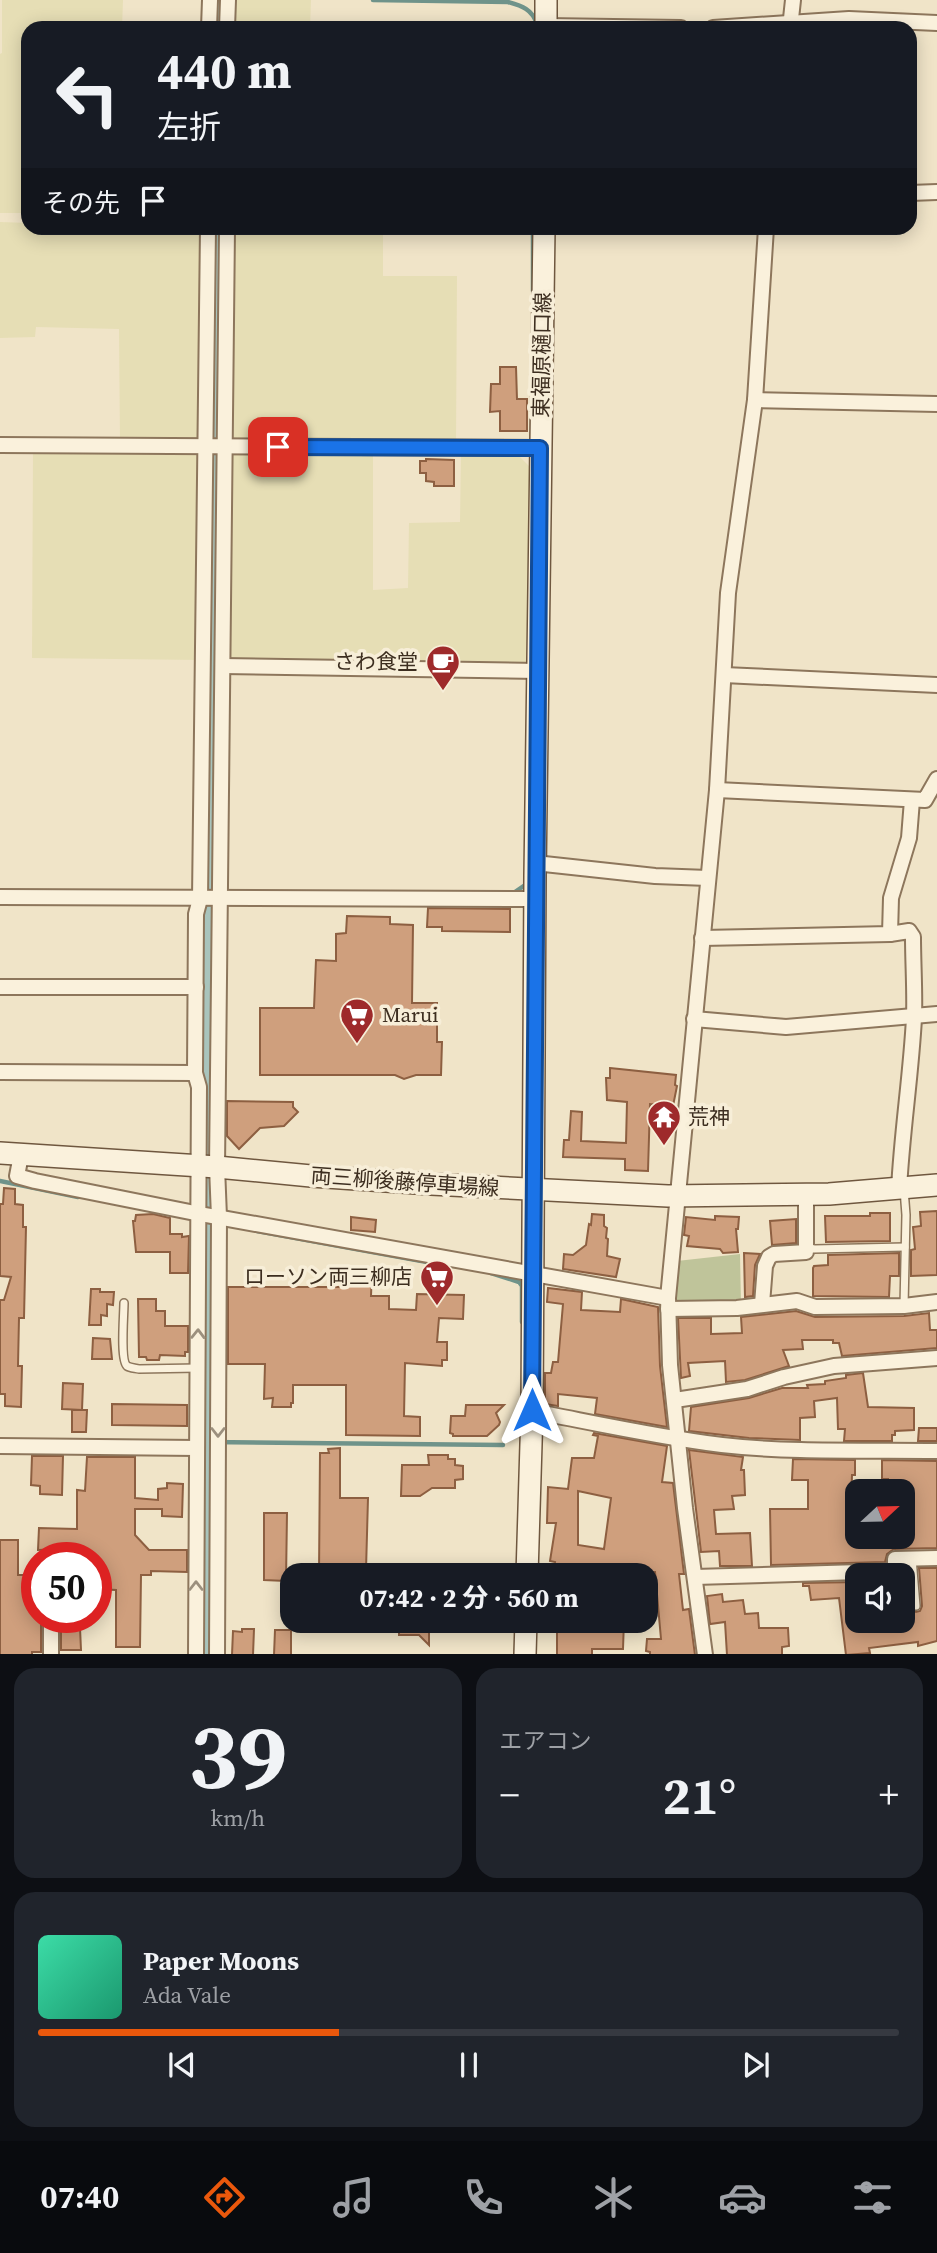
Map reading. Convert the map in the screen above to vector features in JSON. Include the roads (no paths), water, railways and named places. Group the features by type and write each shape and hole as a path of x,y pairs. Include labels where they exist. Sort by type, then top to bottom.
{"main road":[{"path":"547,0 547,21"},
{"name":"東福原樋口線","path":"527,1563 532,1410 535,863 544,235"},
{"name":"両三柳後藤停車場線","path":"10,1154 208,1166 351,1179 678,1196 806,1194 937,1185"},
{"path":"525,1654 526,1633"}],"street":[{"path":"209,21 210,0"},
{"path":"228,0 228,21"},
{"path":"791,21 793,0"},
{"path":"832,21 893,21"},
{"path":"917,22 937,23"},
{"path":"917,193 937,192"},
{"path":"208,235 200,899 196,914 195,1073 208,1166"},
{"path":"217,1654 208,1166 220,899 227,235"},
{"path":"705,1654 685,1508 670,1365 668,1303 717,790 728,593 755,400 766,235"},
{"path":"755,400 937,404"},
{"path":"0,445 540,448"},
{"path":"223,666 538,671"},
{"path":"724,675 937,685"},
{"path":"717,790 925,800 937,779"},
{"path":"890,934 891,898 909,838 912,800"},
{"path":"535,863 655,876 708,878"},
{"path":"0,897 535,899"},
{"path":"702,938 909,932 913,937 914,1015 907,1106 901,1137 902,1189"},
{"path":"0,987 196,987"},
{"path":"694,1018 786,1027 937,1014"},
{"path":"0,1072 195,1073"},
{"path":"10,1154 16,1176 209,1216 532,1273 668,1303 737,1308 797,1301 815,1307 904,1306 937,1302"},
{"path":"762,1304 765,1266 769,1256 806,1252 806,1194"},
{"path":"196,1654 198,1368 209,1216"},
{"path":"675,1400 747,1389 784,1377 834,1366 937,1357"},
{"path":"532,1410 679,1439 772,1448 937,1451"},
{"path":"0,1446 197,1448"},
{"path":"695,1577 892,1571 895,1569 895,1559 937,1558"},
{"path":"51,1633 51,1654"}],"lane":[{"path":"902,1189 904,1306"},
{"path":"806,1247 905,1247"},
{"path":"124,1303 123,1356 129,1368 198,1368"},
{"path":"912,1558 916,1606"}],"waterway":[{"path":"219,21 220,0"},
{"path":"373,0 508,2 526,9 535,21"},
{"path":"204,1654 216,235"},
{"path":"533,235 533,291"},
{"path":"512,894 528,883"},
{"path":"0,1181 78,1197"},
{"path":"257,1231 427,1262"},
{"path":"491,1273 519,1282 522,1286 522,1322"},
{"path":"207,1442 503,1445"}],"place":[{"name":"さわ食堂","path":"443,692"},
{"name":"Marui","path":"357,1045"},
{"name":"荒神","path":"664,1147"},
{"name":"ローソン両三柳店","path":"437,1307"}]}
